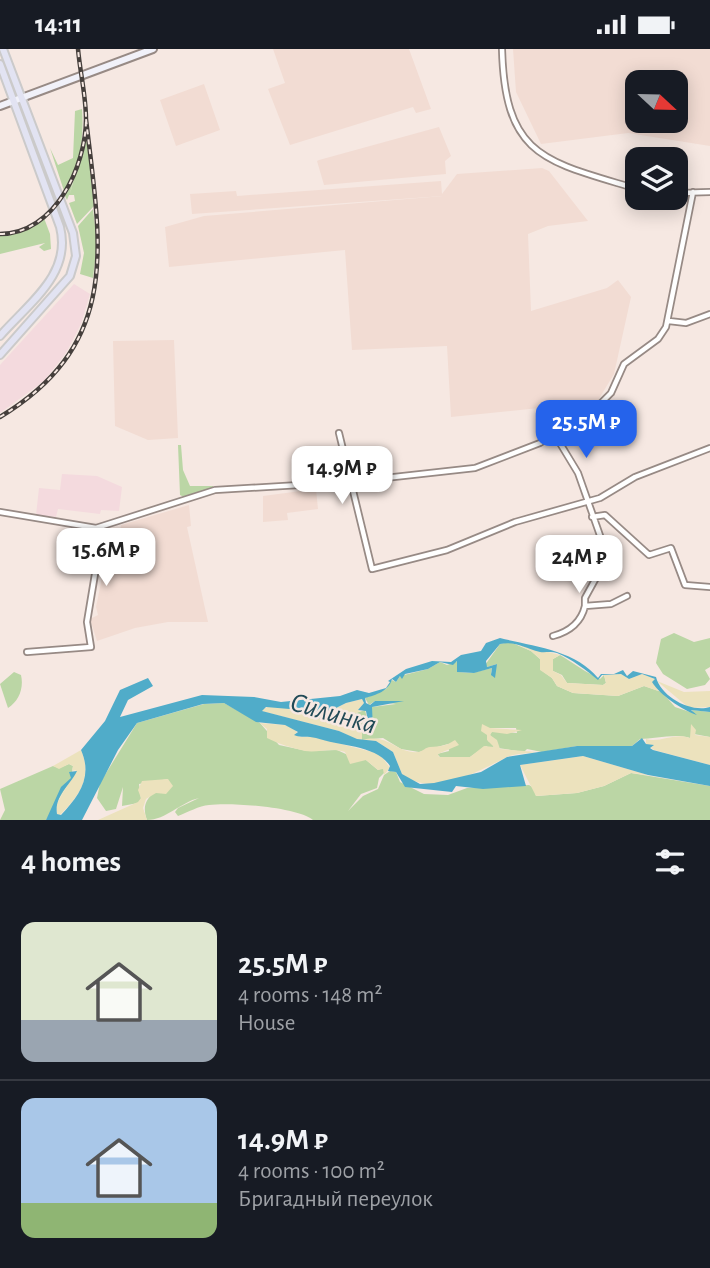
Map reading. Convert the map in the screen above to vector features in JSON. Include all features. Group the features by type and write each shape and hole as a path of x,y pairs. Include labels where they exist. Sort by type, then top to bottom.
{"main road":[{"path":"0,355 65,284 76,256 73,233 3,49"},
{"path":"0,106 152,49"},
{"path":"0,64 60,227 63,253 59,269 0,336"}],"street":[{"path":"502,49 503,82 513,115 532,149 551,161 625,185"},
{"path":"688,192 710,192"},
{"path":"0,512 96,528 215,491 462,471 520,451 555,435 605,400 624,364 658,339 669,321 693,192"},
{"path":"669,321 686,323 710,314"},
{"path":"339,433 372,569 447,550 507,525 600,498 643,474 710,448"},
{"path":"552,636 567,632 585,606 585,598 596,578 594,558 603,544 574,464 555,435"},
{"path":"592,517 605,515 649,555 671,548 685,585 710,587"},
{"path":"27,652 91,647 87,622 99,550 96,528"},
{"path":"585,606 611,604 627,596"}],"shaded area":[{"path":"273,49 409,49 431,109 416,113 413,107 290,145 268,89 285,83"},
{"path":"513,49 710,49 710,146 628,133 541,144 516,92"},
{"path":"204,84 220,130 176,146 160,100"},
{"path":"439,127 451,156 445,161 446,174 324,185 317,161"},
{"path":"542,168 549,171 588,221 548,226 528,234 531,311 607,288 618,280 631,297 614,374 597,402 451,417 447,346 352,350 345,250 169,267 165,227 204,216 443,196 192,214 190,194 236,191 237,196 441,181 442,194 457,174"},
{"path":"74,284 90,294 81,324 66,353 44,381 0,413 0,365"},
{"path":"174,340 178,438 148,440 115,426 113,341"},
{"path":"62,474 97,476 122,487 119,511 101,510 100,514 58,509 56,517 36,515 39,488 60,490"},
{"path":"316,489 318,509 287,513 288,520 263,522 263,496"},
{"path":"189,505 191,526 187,527 208,622 168,622 135,628 97,641 90,619 98,615 96,607 106,558 118,549 121,525"}],"green space":[{"path":"82,109 80,151 70,182 64,191 50,148 58,165 73,158 75,111"},
{"path":"86,131 94,206 77,224 69,203 75,201 74,195 69,195 67,200 64,194 73,180 70,194"},
{"path":"93,209 97,244 93,278 80,274 84,253 78,226"},
{"path":"44,218 50,234 51,249 44,251 39,247 45,243 0,254 0,236 8,236"},
{"path":"178,445 181,445 183,470 190,486 213,486 214,489 184,497 180,495"},
{"path":"674,633 694,642 710,638 710,667 705,670 710,679 705,685 687,689 663,674 656,663 661,639"},
{"path":"510,642 531,651 540,659 541,670 552,678 557,686 573,693 618,696 644,686 662,692 675,707 693,713 692,710 710,712 710,737 694,734 690,738 672,736 640,739 632,746 577,746 542,752 527,749 524,752 498,748 490,735 492,731 517,733 516,728 490,728 488,741 495,745 491,749 486,746 470,757 442,759 437,754 449,751 448,744 419,752 401,749 383,738 362,740 357,724 346,723 350,715 365,710 369,727 375,726 370,720 372,707 396,704 375,701 369,705 365,698 386,689 392,680 396,682 400,676 428,669 440,662 447,665 458,661 458,672 472,673 492,668 491,674 497,664 487,667 485,665 500,644"},
{"path":"560,655 600,679 604,675 606,683 567,683 562,675 553,671 553,659"},
{"path":"14,672 21,675 21,689 18,698 8,708 0,684"},
{"path":"224,703 260,723 279,745 307,751 337,750 359,760 366,760 378,770 383,768 385,772 379,778 377,788 361,794 348,811 363,796 378,789 384,775 390,771 396,772 400,782 424,794 448,795 467,788 529,785 534,788 536,796 577,793 604,786 631,773 710,786 710,820 313,820 305,815 279,809 232,804 205,806 178,816 175,812 199,798 186,803 161,817 147,820 147,801 168,779 139,784 141,799 138,803 122,806 123,787 116,809 106,811 97,798 100,783 137,723 204,704"},
{"path":"69,764 73,766 71,779 46,820 0,820 5,810 0,789 53,766 59,768"}],"sand":[{"path":"516,644 560,655 553,659 553,671 561,675 567,683 603,685 606,683 604,675 621,674 629,679 642,674 655,679 658,691 644,686 618,696 573,693 557,686 552,678 540,670 540,659"},
{"path":"657,681 684,692 710,691 710,707 689,708"},
{"path":"362,699 364,703 358,710 362,711 350,715 346,722 362,727 362,740 379,739 404,750 419,752 455,740 459,745 438,754 439,757 470,757 484,746 494,747 487,740 487,735 481,731 482,724 490,728 522,730 507,734 492,732 490,735 497,740 500,749 537,752 508,756 468,776 426,784 402,774 393,752 376,741 357,740 339,731 261,711 268,707 284,705 303,709 325,720 344,714 324,714 346,703"},
{"path":"260,723 285,725 295,729 299,737 314,737 380,754 390,768 384,775 383,769 378,770 366,760 350,764 345,752 305,751 286,746 267,738 267,729"},
{"path":"691,724 696,730 695,735 710,737 710,765 654,750 646,744 646,739 679,736 690,738"},
{"path":"81,750 85,769 82,785 67,808 60,815 57,814 56,805 76,770 72,771 73,766 69,764 59,769 53,766"},
{"path":"583,756 648,775 631,773 604,786 577,793 536,796 520,765"},
{"path":"168,779 173,786 166,794 156,793 146,799 143,808 147,820 98,820 138,802 141,798 138,790 142,781"}],"water":[{"path":"500,638 566,655 578,661 598,678 601,674 614,674 623,670 627,676 633,671 656,677 670,697 694,708 710,707 710,712 691,710 697,715 685,710 660,692 652,682 655,679 642,674 629,679 621,674 602,675 598,680 557,653 540,652 506,643 500,644 486,661 487,667 497,664 495,678 491,675 492,668 474,673 457,672 457,661 453,665 440,662 428,669 405,674 402,679 400,676 396,682 392,679 387,687 390,682 388,681 406,669 432,661 451,662 461,655 481,651 486,643"},
{"name":"Силинка","path":"148,678 153,686 128,700 120,717 202,695 254,697 281,702 340,696 357,690 369,693 386,688 365,698 366,703 370,705 375,701 404,701 372,707 373,729 369,727 366,711 358,710 364,703 362,699 346,703 324,714 346,714 337,716 339,719 316,718 313,711 266,707 262,711 339,731 357,739 376,741 393,752 402,774 420,784 481,772 507,757 577,746 632,746 642,738 646,744 654,745 650,748 653,750 710,765 710,786 648,775 583,756 520,765 526,786 483,789 456,786 452,792 405,787 396,772 388,771 390,766 384,759 367,750 297,736 294,735 298,732 285,725 256,722 224,703 203,704 137,723 118,750 82,820 46,820 61,787 71,778 69,772 77,771 60,796 57,814 61,815 78,793 85,777 81,750 105,721 120,690"}],"railway":[{"path":"0,234 19,231 37,223 64,194 73,176 85,137 86,119 78,49"},
{"path":"0,417 40,388 68,356 85,322 95,286 98,248 86,119"}]}
